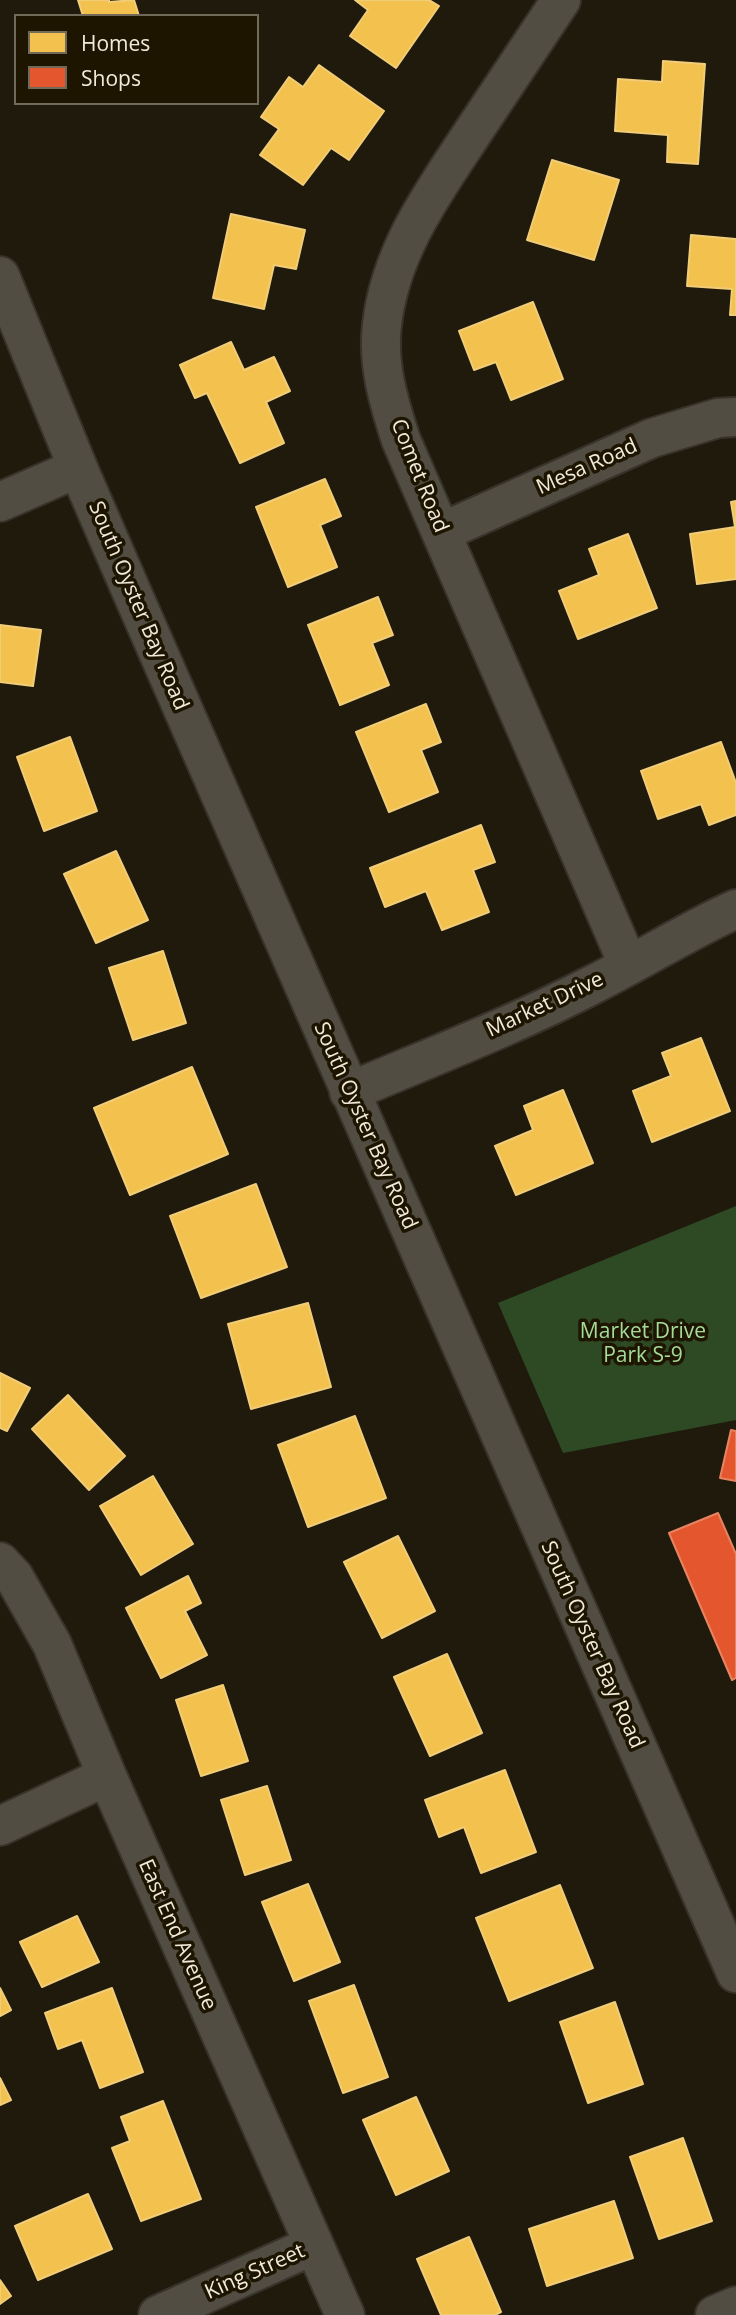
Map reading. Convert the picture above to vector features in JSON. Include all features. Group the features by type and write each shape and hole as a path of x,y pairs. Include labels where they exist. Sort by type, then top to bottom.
{"street":[{"name":"Comet Road","path":"561,0 431,195 408,235 388,290 382,327 385,388 401,440 628,964"},
{"name":"South Oyster Bay Road","path":"0,276 78,468 736,1973"},
{"name":"Mesa Road","path":"442,532 652,438 718,418 736,417"},
{"path":"0,502 78,468"},
{"name":"Market Drive","path":"349,1091 540,1011 736,909"},
{"name":"East End Avenue","path":"0,1562 14,1577 52,1644 107,1776 345,2315"},
{"path":"0,1826 107,1776"},
{"name":"King Street","path":"158,2315 314,2245"},
{"path":"715,2315 736,2306"}],"green space":[{"name":"Market Drive Park S-9","path":"736,1206 736,1420 563,1453 498,1303"}],"building: Homes":[{"path":"78,0 134,0 138,14 82,14"},
{"path":"355,0 429,0 439,6 396,68 350,36 368,10"},
{"path":"663,61 705,64 698,164 667,162 668,135 615,131 618,79 662,82"},
{"path":"319,65 384,111 349,160 331,148 303,185 260,155 279,129 261,117 289,77 303,87"},
{"path":"552,160 619,180 594,260 527,240"},
{"path":"231,214 305,230 296,269 274,265 264,309 213,298"},
{"path":"691,235 736,239 736,315 730,315 732,289 687,286"},
{"path":"533,302 563,379 511,400 496,362 474,370 459,331"},
{"path":"231,342 244,370 274,357 290,391 266,402 284,443 240,463 207,393 195,398 180,365"},
{"path":"325,479 341,516 320,525 337,567 288,587 256,507"},
{"path":"736,501 736,579 697,584 690,534 735,527 731,502"},
{"path":"628,534 657,608 578,639 559,591 599,575 589,549"},
{"path":"378,597 393,635 372,643 389,685 340,705 308,625"},
{"path":"0,625 41,630 33,686 0,682"},
{"path":"426,704 441,742 421,750 438,792 389,812 356,732"},
{"path":"70,737 97,811 44,831 17,757"},
{"path":"721,742 736,783 736,815 709,825 701,804 658,819 641,771"},
{"path":"481,825 495,862 473,870 489,912 442,930 426,891 385,907 370,868"},
{"path":"116,851 148,920 96,943 64,874"},
{"path":"163,951 186,1023 133,1040 109,968"},
{"path":"701,1038 730,1111 652,1142 633,1091 671,1076 662,1053"},
{"path":"192,1067 228,1154 130,1195 94,1108"},
{"path":"563,1090 593,1163 516,1195 495,1146 533,1130 524,1106"},
{"path":"256,1184 287,1267 201,1298 170,1216"},
{"path":"308,1303 331,1387 251,1409 228,1324"},
{"path":"0,1373 30,1388 7,1431 0,1428"},
{"path":"68,1395 125,1456 89,1490 32,1429"},
{"path":"355,1416 386,1498 308,1527 278,1445"},
{"path":"153,1476 193,1544 141,1575 100,1506"},
{"path":"398,1536 435,1611 382,1638 344,1562"},
{"path":"188,1576 201,1603 185,1611 207,1655 161,1678 126,1608"},
{"path":"447,1654 482,1733 430,1756 394,1677"},
{"path":"223,1685 248,1761 201,1776 176,1700"},
{"path":"505,1770 536,1852 481,1873 464,1827 439,1837 425,1800"},
{"path":"267,1786 291,1860 245,1875 221,1800"},
{"path":"308,1884 340,1962 294,1981 262,1902"},
{"path":"560,1885 593,1968 509,2001 476,1918"},
{"path":"77,1916 99,1962 42,1987 20,1942"},
{"path":"354,1985 388,2077 343,2093 309,2001"},
{"path":"0,1988 11,2010 0,2016"},
{"path":"112,1988 143,2072 100,2088 82,2040 58,2049 45,2013"},
{"path":"615,2002 643,2084 588,2103 560,2022"},
{"path":"0,2078 11,2100 0,2105"},
{"path":"416,2097 449,2171 396,2195 363,2120"},
{"path":"163,2101 201,2199 141,2221 112,2148 130,2141 121,2117"},
{"path":"683,2138 712,2221 659,2239 630,2157"},
{"path":"88,2194 112,2249 38,2280 15,2226"},
{"path":"614,2201 633,2258 547,2286 529,2229"},
{"path":"469,2237 501,2312 495,2315 441,2315 417,2259"},
{"path":"0,2280 11,2296 0,2304"}],"building: Shops":[{"path":"731,1430 736,1431 736,1481 720,1478"},
{"path":"718,1513 736,1554 736,1678 732,1680 669,1533"}]}
